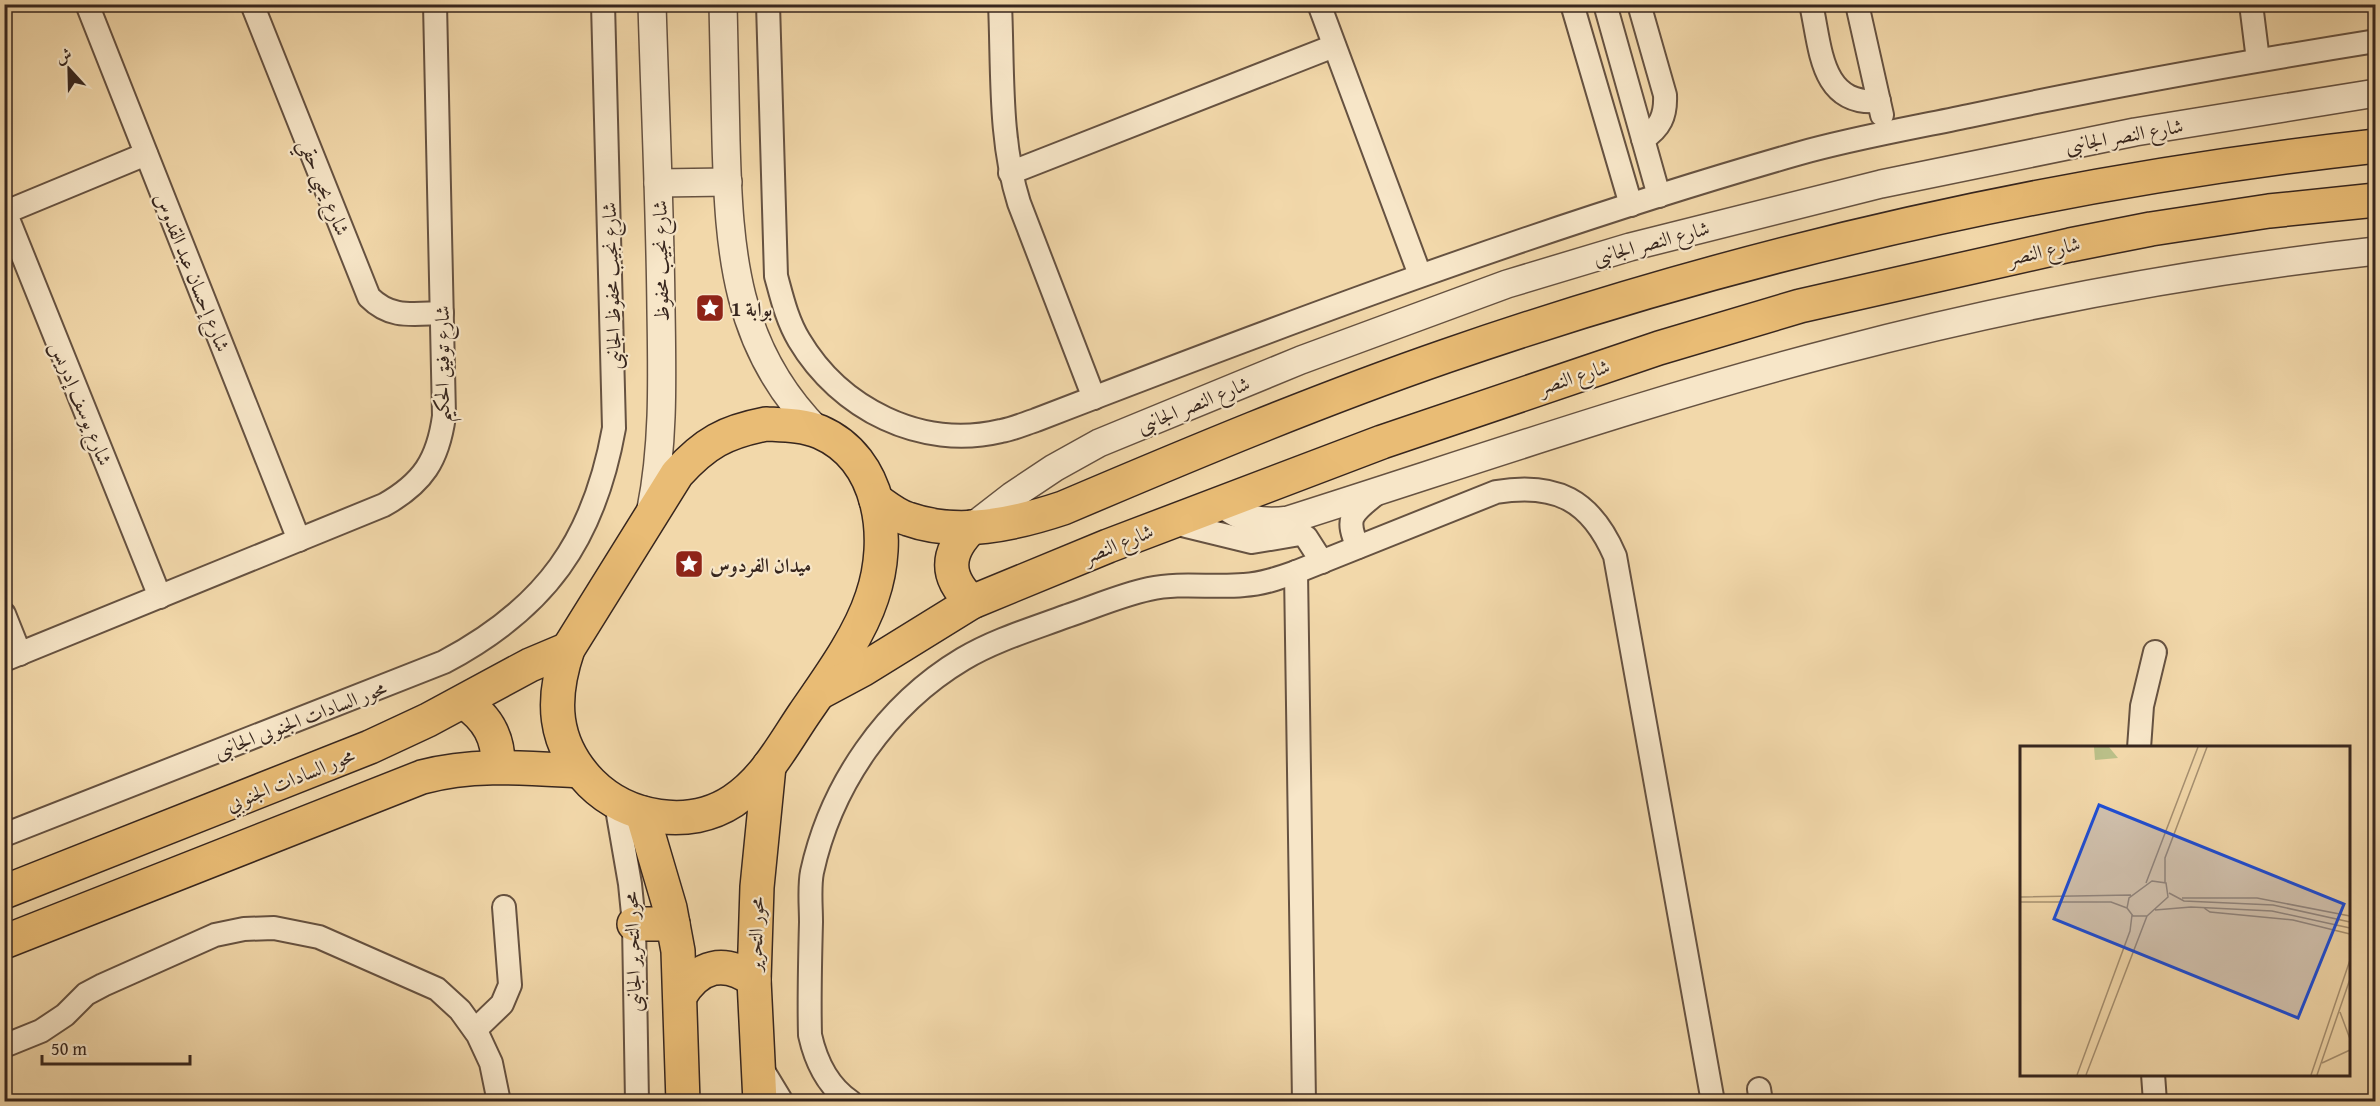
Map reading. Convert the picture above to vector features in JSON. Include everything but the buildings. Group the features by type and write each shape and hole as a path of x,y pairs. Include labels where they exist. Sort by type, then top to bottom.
{"main road":[{"path":"876,500 906,519 931,525 972,527 1026,519 1063,508 1224,439 1335,396 1560,318 1709,275 1884,230 2074,190 2266,158 2376,146"},
{"name":"شارع النصر","path":"819,693 862,670 972,602 1220,502 1520,394 1800,306 1989,262 2151,229 2269,211 2376,200"},
{"path":"766,424 792,425 818,432 850,451 868,476 876,500 883,536 880,567 872,598 850,644 819,693 752,787 707,813 682,818 659,817 629,808 603,795 580,771 564,742 557,710 558,677 568,649 649,516 677,474 695,454 716,439 740,429 766,424"},
{"path":"972,527 959,540 952,556 952,574 959,590 972,602"},
{"name":"محور السادات الجنوبي","path":"4,892 370,747 464,702 530,665 568,649"},
{"path":"464,702 482,715 489,724 497,745 498,767"},
{"name":"محور التحرير","path":"759,1101 754,980 757,887 769,766"},
{"path":"4,942 422,777 459,769 498,767 580,771"},
{"path":"629,808 673,924 678,951 683,1101"},
{"path":"634,924 673,924"},
{"path":"680,996 688,983 699,974 713,968 728,967 754,980"}],"street":[{"name":"شارع إحسان عبد القدوس","path":"87,4 299,540"},
{"name":"شارع يحيى حقي","path":"252,4 369,297 379,306 404,315 442,313"},
{"name":"شارع توفيق الحكيم","path":"12,657 384,505 404,494 421,478 433,459 441,438 444,416 435,4"},
{"name":"شارع نجيب محفوظ الجانبى","path":"566,558 584,528 598,496 608,462 614,428 603,4"},
{"name":"شارع نجيب محفوظ","path":"649,516 656,482 661,405 661,239 652,4"},
{"path":"723,4 728,182 734,262 750,321 775,376 796,409 818,432"},
{"path":"768,4 776,276 784,308 798,339 817,367 868,411 899,426 933,434 968,435 1001,432 1420,275 1631,204 1801,153 2072,94 2376,41"},
{"path":"1000,4 1006,137 1010,173 1019,203 1094,398"},
{"path":"1319,4 1420,275"},
{"path":"1572,4 1631,204"},
{"path":"1605,4 1659,196"},
{"path":"1639,4 1665,95 1666,108 1658,126 1643,139"},
{"path":"1811,4 1828,77 1837,89 1849,98 1864,102 1879,101"},
{"path":"1857,4 1886,134"},
{"path":"2258,8 2258,60"},
{"path":"1010,173 1334,46"},
{"path":"1598,91 1627,81"},
{"name":"شارع النصر الجانبى","path":"972,527 1020,490 1099,442 1301,360 1507,284 1630,247 1881,184 2135,132 2376,93"},
{"path":"5,210 146,154"},
{"path":"658,183 728,182"},
{"name":"شارع يوسف إدريس","path":"5,210 160,597"},
{"path":"1220,502 1245,518 1273,522 1288,519 1694,392 1807,359 1921,330 2184,277 2376,251"},
{"path":"852,1101 828,1079 816,1058 810,1035 812,874 824,831 841,790 863,753 892,716 925,686 962,660 1013,636 1148,589 1178,584 1243,585 1268,582 1496,492 1521,488 1546,490 1569,499 1589,514 1605,533 1615,556 1713,1101"},
{"path":"1358,547 1350,521 1355,513 1379,491"},
{"path":"1170,522 1252,542 1300,534 1306,537 1322,562"},
{"name":"محور السادات الجنوبى الجانبى","path":"4,835 444,662 500,629 547,584 566,558"},
{"path":"1296,572 1304,1101"},
{"path":"4,614 12,657"},
{"path":"2139,746 2142,706 2155,652"},
{"name":"محور التحرير الجانبى","path":"629,808 630,884 634,924 637,1101"},
{"path":"475,1030 502,1004 510,986 504,907"},
{"path":"4,1046 41,1030 65,1015 86,994 103,985 215,935 244,929 274,928 311,935 330,942 437,989 460,1010 475,1030 491,1063 496,1099"},
{"path":"758,1062 782,1101"},
{"path":"2153,1076 2155,1101"}],"place":[{"name":"بوابة 1","path":"710,308"},
{"name":"ميدان الفردوس","path":"689,564"}]}
